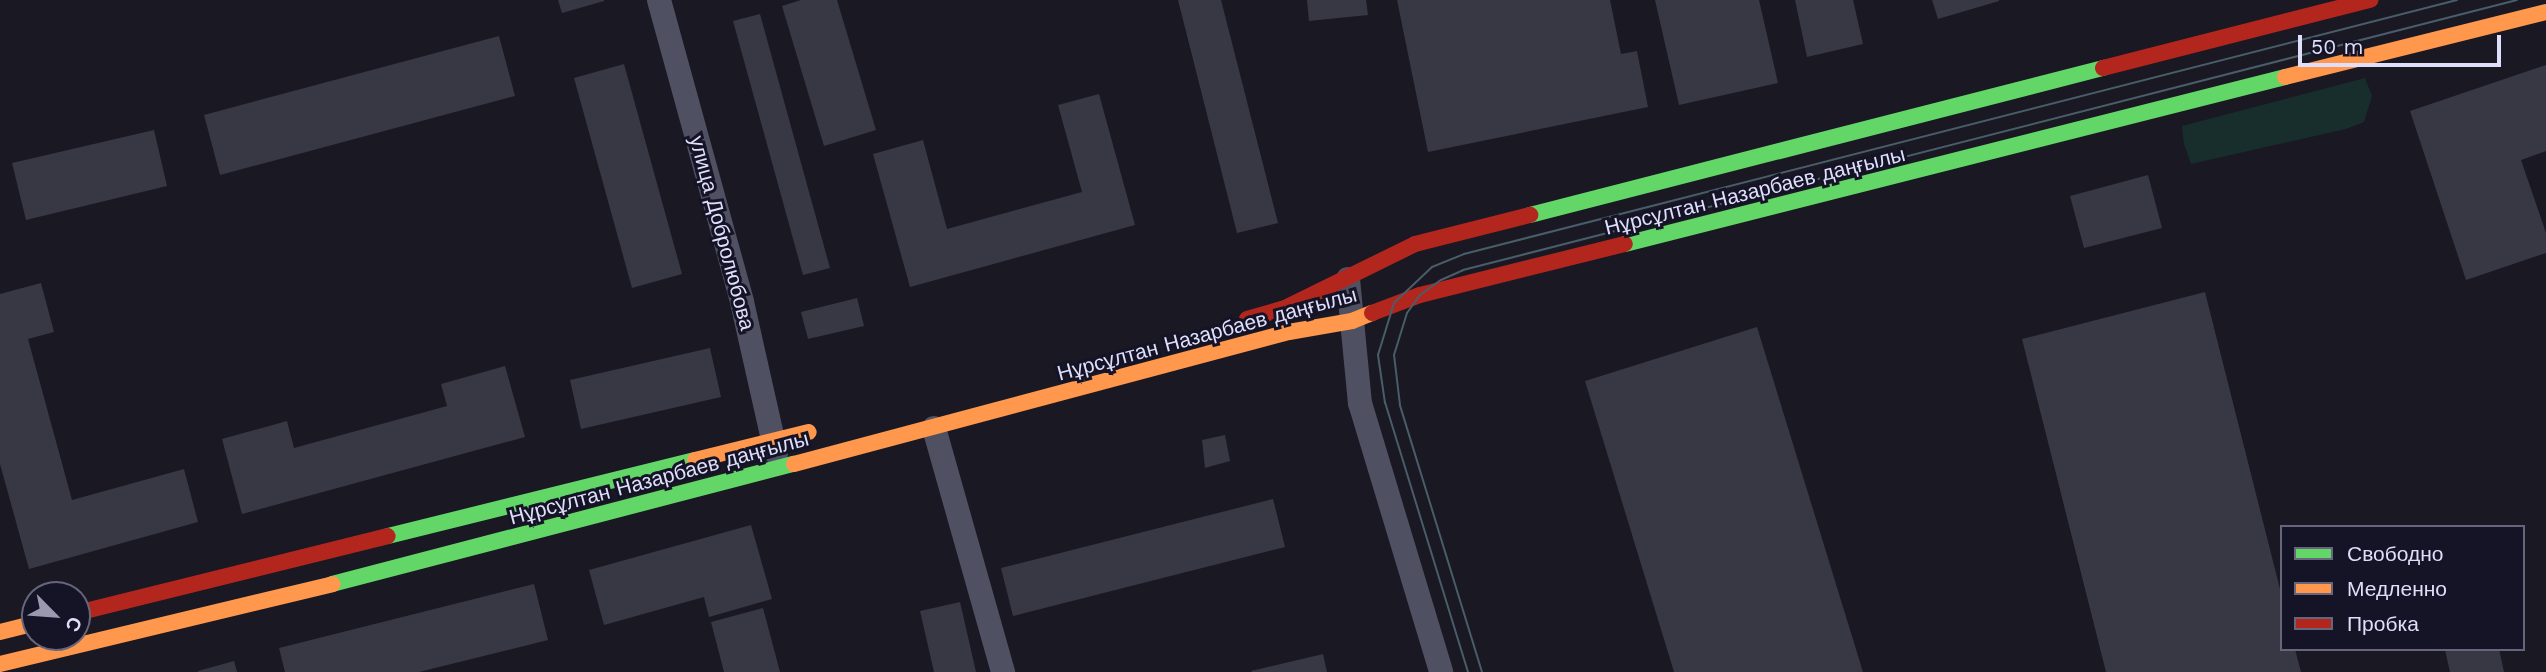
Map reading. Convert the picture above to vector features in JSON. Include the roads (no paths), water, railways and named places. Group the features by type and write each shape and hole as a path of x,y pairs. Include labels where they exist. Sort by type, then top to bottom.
{"main road":[{"name":"Нұрсұлтан Назарбаев даңғылы","path":"1232,323 1283,309 1415,244 2370,0"},
{"name":"Нұрсұлтан Назарбаев даңғылы","path":"0,664 405,567 1289,332 1352,321 1420,295 2546,12"},
{"name":"Нұрсұлтан Назарбаев даңғылы","path":"91,610 820,430"},
{"path":"0,632 21,627"}],"street":[{"name":"улица Добролюбова","path":"659,0 742,302 779,467"},
{"path":"1348,279 1360,403 1441,672"},
{"path":"934,428 1003,672"}],"tram line":[{"path":"1468,672 1385,403 1378,355 1394,303 1432,267 1464,254 2457,0"},
{"path":"1482,672 1400,405 1394,355 1407,313 1420,295 1441,280 1463,270 2517,0"}]}
